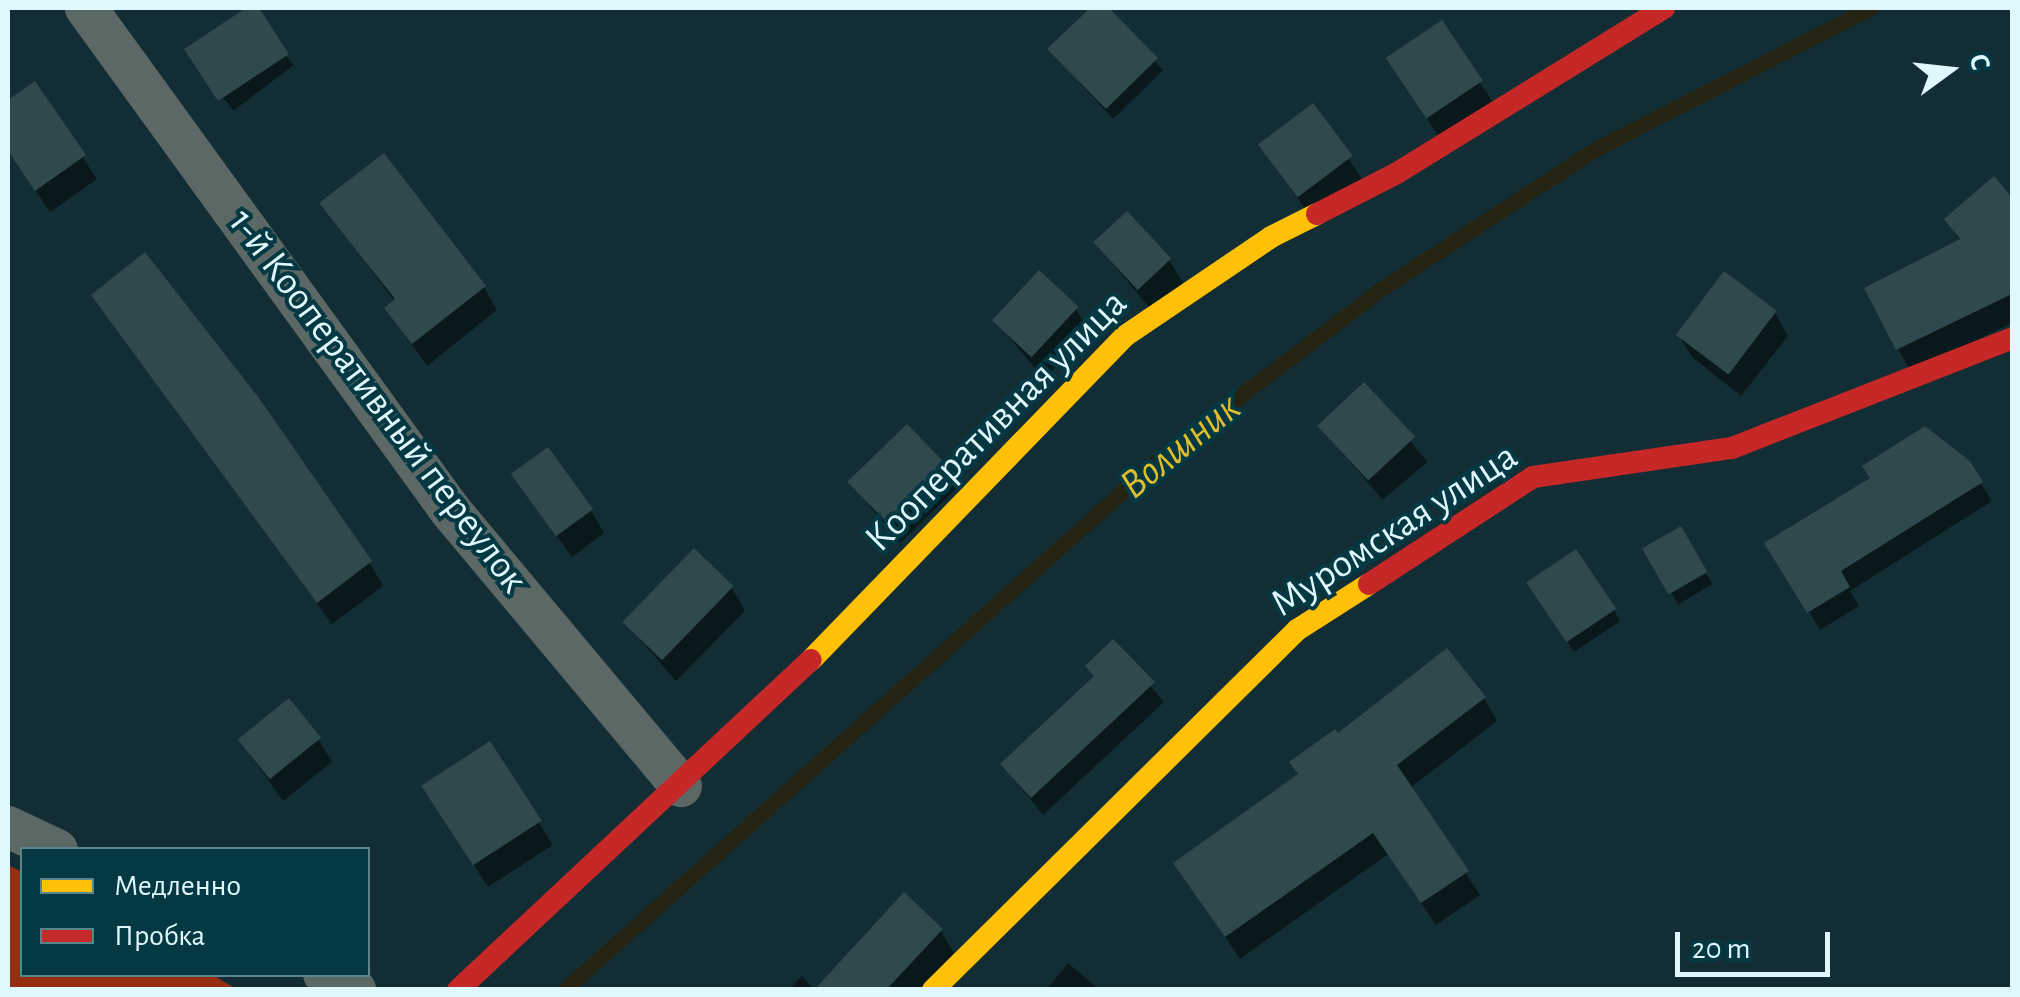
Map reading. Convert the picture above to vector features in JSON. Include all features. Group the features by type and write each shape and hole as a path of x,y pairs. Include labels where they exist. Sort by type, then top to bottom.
{"street":[{"name":"1-й Кооперативный переулок","path":"86,8 450,510 682,786"},
{"name":"Кооперативная улица","path":"458,990 682,786 1125,336 1271,237 1397,173 1664,8"},
{"name":"Муромская улица","path":"933,990 1298,630 1533,477 1732,448 2012,338"},
{"path":"8,826 51,847"},
{"path":"330,977 355,990"}],"shaded area":[{"path":"8,865 20,871 20,977 216,977 236,989 8,989"}],"building":[{"path":"246,8 259,8 289,54 218,101 184,49"},
{"path":"1090,8 1109,8 1158,58 1106,109 1047,49"},
{"path":"1442,20 1483,81 1426,119 1386,58"},
{"path":"35,81 86,155 35,191 8,151 8,100"},
{"path":"1313,103 1353,156 1298,197 1258,145"},
{"path":"384,153 486,286 412,344 384,308 395,299 319,203"},
{"path":"1994,176 2012,198 2012,294 1896,350 1864,288 1960,239 1944,219"},
{"path":"1127,211 1171,259 1138,290 1093,242"},
{"path":"145,252 259,398 372,561 317,603 91,295"},
{"path":"1039,270 1078,307 1031,357 992,320"},
{"path":"1724,271 1777,311 1729,375 1676,335"},
{"path":"1364,382 1415,437 1368,480 1317,426"},
{"path":"907,424 946,464 886,522 847,482"},
{"path":"1925,426 1970,461 1983,482 1841,571 1850,587 1807,613 1764,543 1870,478 1862,466"},
{"path":"548,447 593,509 556,536 511,474"},
{"path":"1681,526 1708,572 1669,594 1642,548"},
{"path":"694,548 734,586 662,660 622,622"},
{"path":"1576,549 1616,609 1567,642 1526,583"},
{"path":"1113,639 1155,682 1031,798 1000,764 1094,676 1085,666"},
{"path":"1447,648 1486,697 1397,765 1469,871 1421,903 1373,833 1225,937 1173,863 1298,774 1289,762 1335,729 1338,733"},
{"path":"289,698 321,738 270,779 238,740"},
{"path":"490,741 542,821 473,865 421,786"},
{"path":"904,892 943,929 886,990 814,990"}],"waterway":[{"name":"Волшник","path":"564,990 1169,450 1381,289 1597,148 1871,8"}],"traffic: slow":[{"path":"811,660 1125,336 1271,237 1317,214"},
{"path":"933,990 1297,630 1369,584"}],"traffic: jam":[{"path":"1317,214 1397,173 1664,8"},
{"path":"1369,584 1533,477 1732,448 2012,338"},
{"path":"458,990 811,660"}]}
